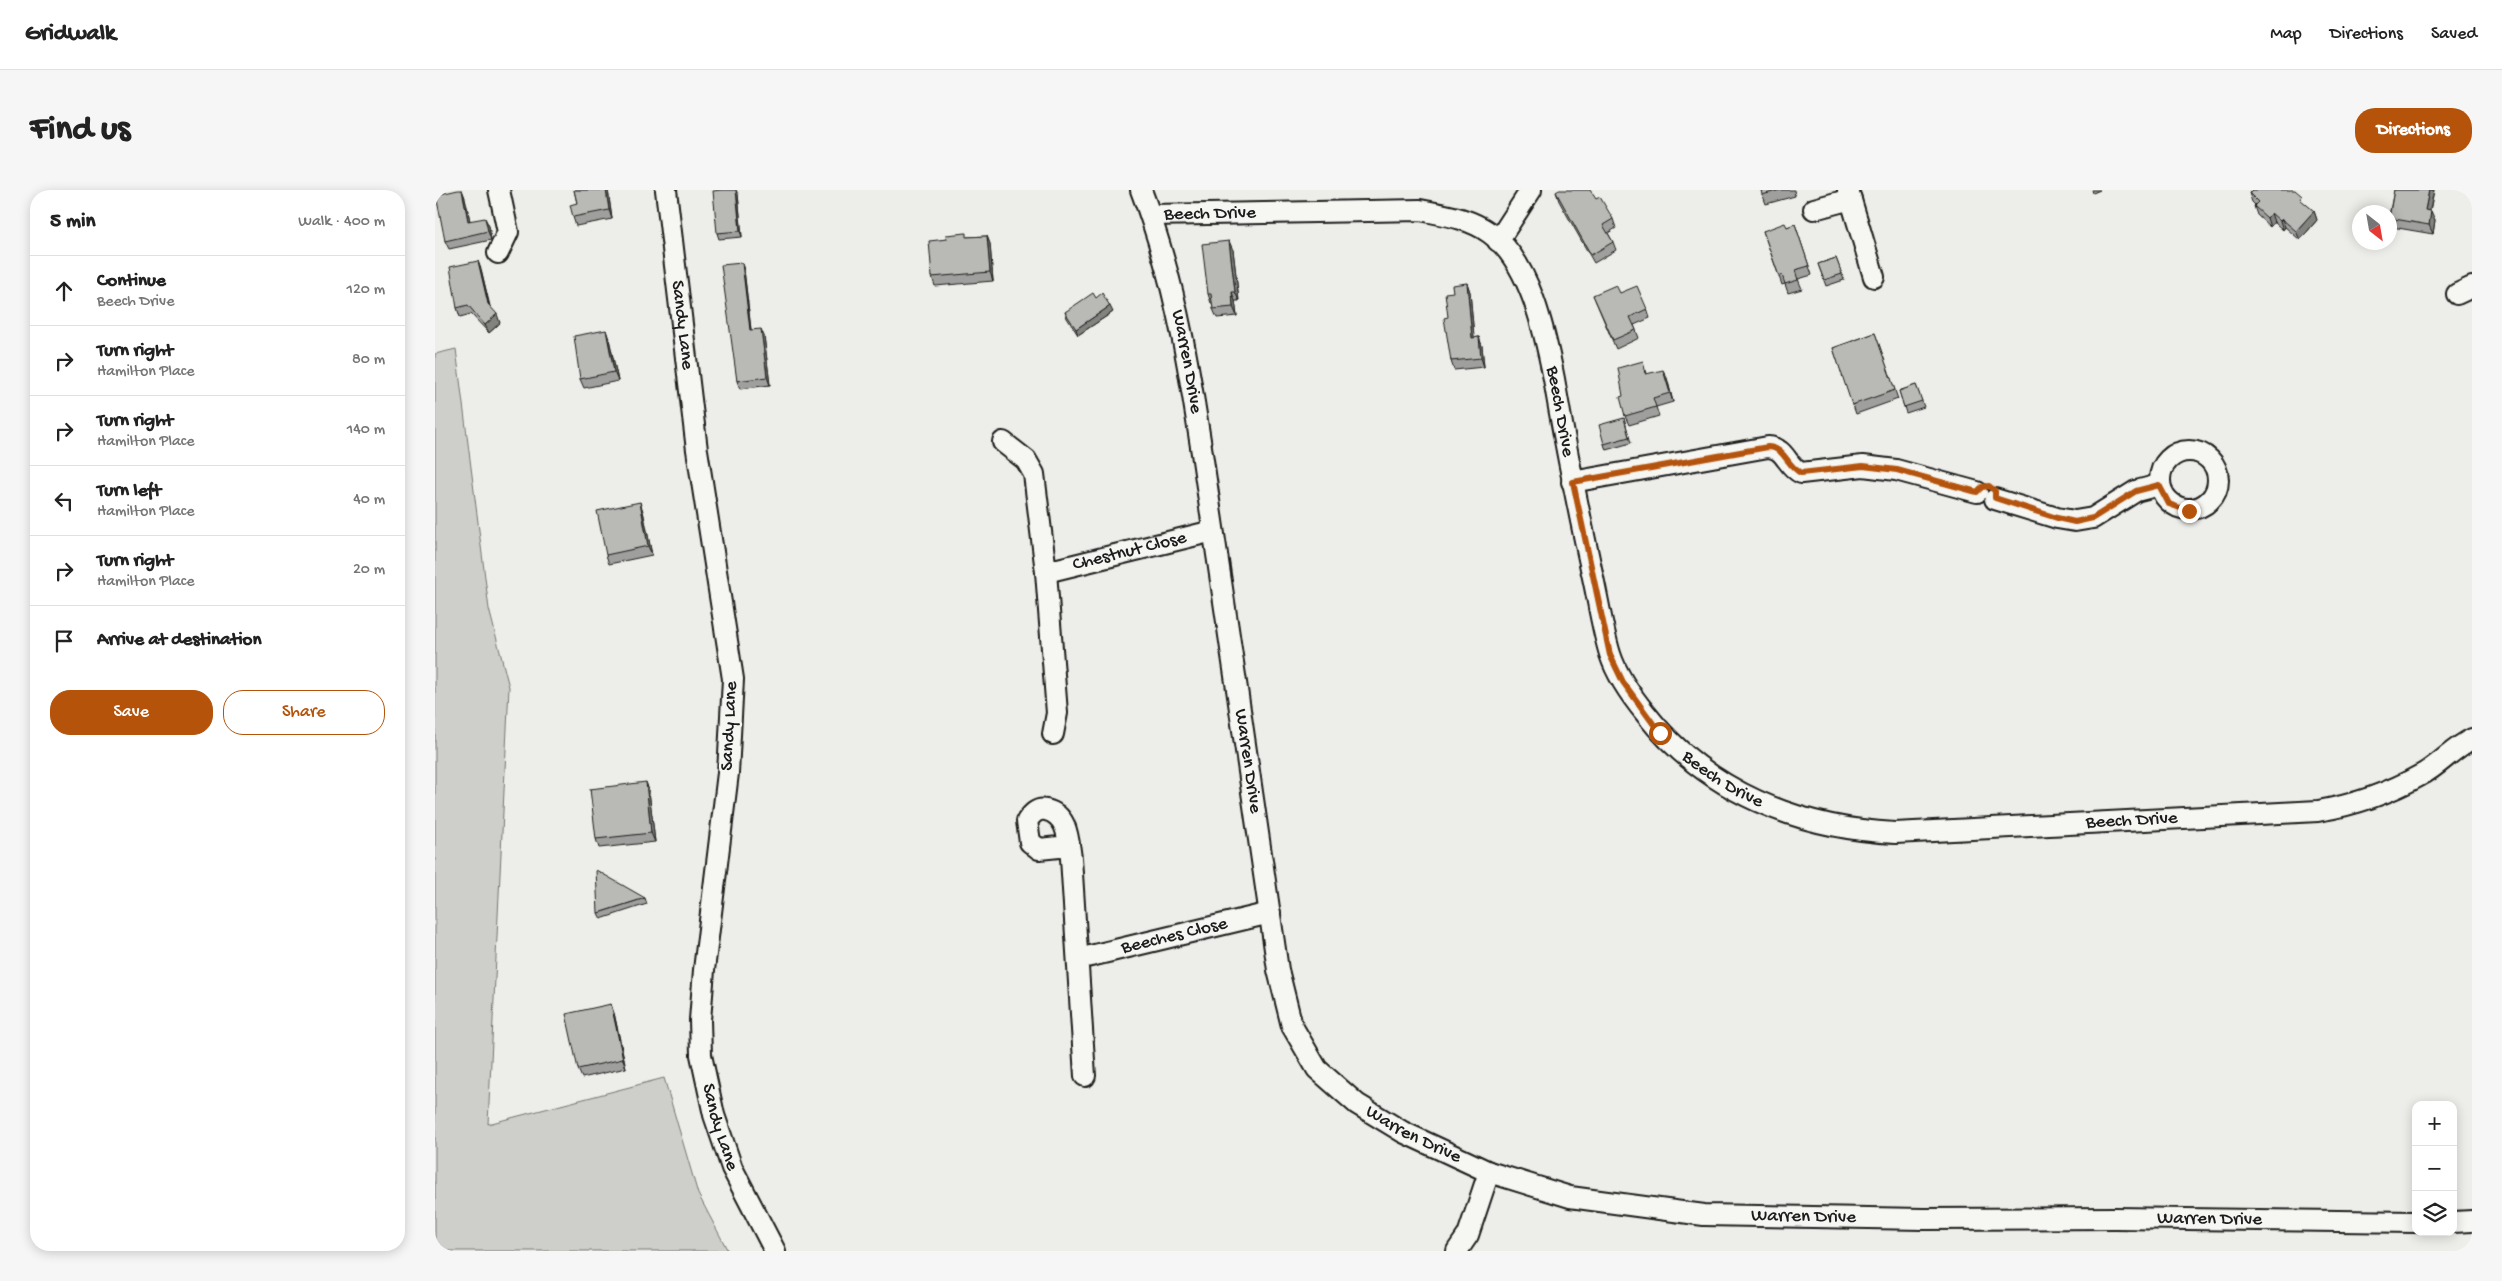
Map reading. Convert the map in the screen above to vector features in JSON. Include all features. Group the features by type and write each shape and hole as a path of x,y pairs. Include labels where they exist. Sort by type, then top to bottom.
{"street":[{"path":"498,253 507,232 499,190"},
{"name":"Sandy Lane","path":"666,190 697,450 733,679 728,773 703,978 700,1020 701,1055 714,1115 732,1168 775,1251"},
{"name":"Warren Drive","path":"1141,190 1151,215 1176,312 1196,412 1278,970 1292,1026 1317,1068 1357,1104 1403,1132 1489,1172 1570,1197 1704,1215 1923,1219 2115,1218 2412,1222"},
{"path":"1498,241 1531,190"},
{"path":"1814,209 1850,194 1874,277"},
{"name":"Beech Drive","path":"1151,215 1420,210 1459,217 1491,234 1514,259 1542,322 1573,482 1610,655 1628,688 1660,733 1682,755 1711,777 1743,795 1795,816 1858,831 1895,833 2319,811 2345,806 2369,798 2421,775 2472,739"},
{"name":"Chestnut Close","path":"1003,442 1026,460 1034,474 1046,572 1057,713 1053,734"},
{"path":"1573,482 1768,447 1780,450 1794,470 1801,473 1863,466 1897,470 2075,522 2093,518 2136,491 2159,485"},
{"name":"Chestnut Close","path":"1046,572 1213,531"},
{"path":"1070,852 1085,1076"},
{"name":"Beeches Close","path":"1078,959 1270,913"},
{"path":"1457,1251 1468,1235 1489,1172"},
{"path":"2457,1222 2472,1221"}],"shaded area":[{"path":"456,349 489,609 509,687 488,1124 664,1078 698,1194 728,1251 435,1251 435,354"}],"building":[{"path":"462,190 468,221 485,218 488,231 445,241 436,195"},
{"path":"574,190 606,190 609,210 573,217 570,205 577,203"},
{"path":"736,190 740,231 717,233 713,191"},
{"path":"1559,190 1590,190 1596,199 1600,197 1613,219 1603,225 1613,242 1591,255 1556,192"},
{"path":"1761,190 1780,190 1762,195"},
{"path":"2252,190 2295,190 2302,196 2300,199 2314,211 2296,231 2282,219 2280,221 2271,213 2267,218 2254,206 2258,202 2249,193"},
{"path":"2394,190 2429,190 2425,210 2431,211 2429,225 2397,219 2397,205 2391,205"},
{"path":"1785,223 1787,227 1795,224 1809,266 1795,270 1798,280 1785,284 1782,275 1779,276 1763,231"},
{"path":"966,233 966,237 987,236 990,272 932,277 929,241 947,239 946,235"},
{"path":"1229,241 1235,292 1232,292 1233,307 1213,309 1211,294 1208,294 1202,244"},
{"path":"1836,258 1842,274 1824,280 1818,264"},
{"path":"478,261 488,304 497,314 485,325 468,305 457,308 450,267"},
{"path":"742,263 750,330 761,329 767,377 737,381 721,265"},
{"path":"1467,283 1472,338 1479,337 1481,358 1451,361 1444,318 1448,317 1445,293 1453,292 1452,285"},
{"path":"1616,285 1620,293 1637,286 1647,309 1630,317 1636,330 1613,340 1593,295"},
{"path":"1093,293 1096,298 1102,293 1110,306 1076,329 1065,312"},
{"path":"606,330 614,372 580,379 574,336"},
{"path":"1875,333 1895,390 1852,405 1833,348"},
{"path":"1643,361 1646,374 1663,370 1670,393 1653,398 1656,407 1625,416 1620,397 1623,396 1618,368"},
{"path":"1916,385 1922,401 1904,407 1899,391"},
{"path":"1624,418 1629,437 1604,444 1599,425"},
{"path":"640,502 648,546 606,555 597,511"},
{"path":"646,782 651,833 596,839 590,789"},
{"path":"596,870 645,898 598,913"},
{"path":"611,1004 623,1059 578,1069 566,1014"}],"route":[{"path":"1660,733 1623,682 1610,655 1573,482 1768,447 1780,450 1794,470 1801,473 1808,474 1863,466 1897,470 1977,492 1982,487 1989,486 1995,491 1995,498 2075,522 2093,518 2136,491 2159,485 2169,504 2189,511"}]}
